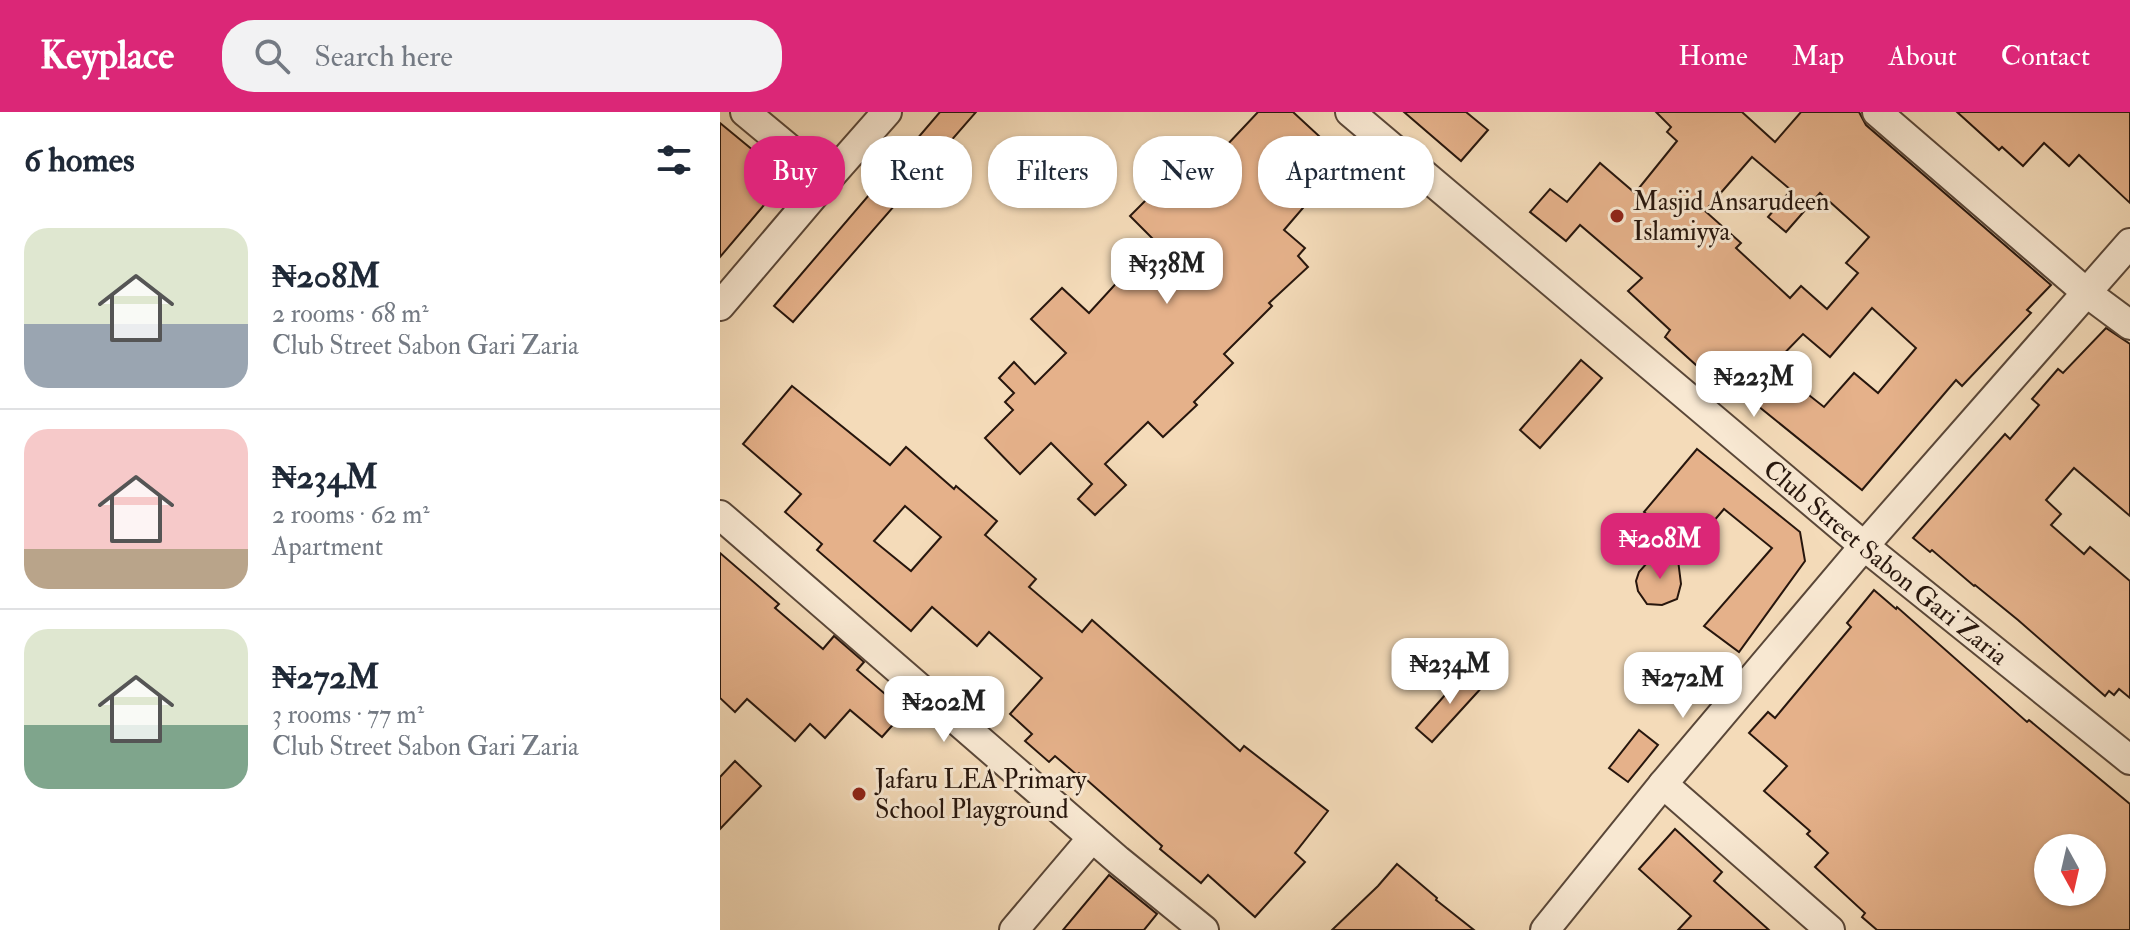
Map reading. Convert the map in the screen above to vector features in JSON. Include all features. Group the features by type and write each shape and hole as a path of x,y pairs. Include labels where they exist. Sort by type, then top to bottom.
{"street":[{"path":"745,112 774,136"},
{"path":"845,160 887,112"},
{"name":"Club Street Sabon Gari Zaria","path":"1350,112 1864,546 2130,760"},
{"path":"1877,112 2087,293 2130,325"},
{"path":"720,306 803,208"},
{"path":"1545,930 1663,784 1864,546 2130,243"},
{"path":"720,515 1092,838 1204,930"},
{"path":"1663,784 1830,930"},
{"path":"1014,930 1092,838"}],"building":[{"path":"940,112 976,112 955,136 919,136"},
{"path":"1258,112 1293,112 1319,136 1258,136 1258,208 1303,208 1284,230 1305,248 1298,256 1308,267 1269,303 1272,306 1224,354 1233,363 1194,402 1197,405 1163,437 1148,422 1105,464 1126,485 1095,515 1078,499 1092,484 1051,443 1020,474 985,438 1013,410 1005,402 1014,393 999,378 1014,362 1035,384 1066,353 1031,319 1062,288 1089,313 1155,241 1130,216 1138,208 1242,208 1242,136 1235,136"},
{"path":"1404,112 1466,112 1488,130 1461,161"},
{"path":"1656,112 1742,112 1775,142 1801,112 1859,112 1866,125 2051,285 2027,310 2031,313 1962,386 1956,380 1862,490 1711,368 1706,374 1665,337 1670,330 1628,291 1642,278 1580,225 1566,241 1530,212 1550,189 1567,202 1600,163 1635,193 1677,141 1667,132 1671,127","holes":["1752,157 1791,190 1768,217 1786,232 1820,193 1869,237 1846,263 1858,273 1827,309 1801,286 1790,298 1736,248 1741,243 1705,211","1872,308 1916,348 1878,393 1854,373 1824,407 1772,366 1803,334 1830,357"]},
{"path":"1957,112 2130,112 2130,203 2079,155 2069,166 2044,143 2023,166 2002,147 1999,150"},
{"path":"720,123 744,143 744,208 762,208 720,257"},
{"path":"861,204 861,208 892,208 793,322 774,306"},
{"path":"2106,328 2130,344 2130,516 2074,468 2046,500 2061,514 2051,525 2084,554 2090,547 2130,581 2130,698 2119,689 2114,695 2109,691 2105,696 2018,620 1913,538 2005,434 2010,439 2039,405 2032,399 2058,369 2063,373"},
{"path":"1581,360 1602,378 1540,448 1520,430"},
{"path":"792,386 890,465 906,447 997,521 985,535 1036,579 1029,587 1082,632 1092,620 1240,751 1244,746 1328,811 1295,853 1305,862 1255,917 1208,875 1201,883 1079,773 1077,775 1055,756 1049,762 1025,741 1032,734 1010,714 1042,678 989,632 977,646 932,607 911,631 817,550 822,544 785,512 801,494 743,444","holes":["905,506 941,537 911,571 874,541"]},
{"path":"1697,449 1800,532 1805,561 1739,652 1704,626 1772,548 1724,509 1689,550 1644,512"},
{"path":"1677,552 1681,584 1677,599 1662,605 1647,604 1638,591 1636,581 1639,572 1646,564"},
{"path":"720,553 779,604 775,608 823,649 834,636 864,662 857,670 905,711 882,737 850,710 825,738 810,724 795,741 747,699 735,712 720,698"},
{"path":"1874,590 2027,722 2029,720 2130,804 2130,930 1877,930 1862,917 1865,913 1815,867 1828,853 1807,834 1810,831 1764,791 1787,766 1749,733 1768,712 1775,718 1851,627 1847,623"},
{"path":"1467,670 1484,685 1432,742 1416,728"},
{"path":"1639,730 1658,745 1628,782 1609,768"},
{"path":"735,761 761,786 720,829 720,777"},
{"path":"1675,829 1722,872 1714,881 1769,930 1678,930 1691,916 1639,869"},
{"path":"1397,864 1436,900 1474,930 1332,930"},
{"path":"1109,875 1157,914 1144,930 1063,930"}],"place":[{"name":"Masjid Ansarudeen Islamiyya","path":"1617,216"},
{"name":"Jafaru LEA Primary School Playground","path":"859,794"}]}
